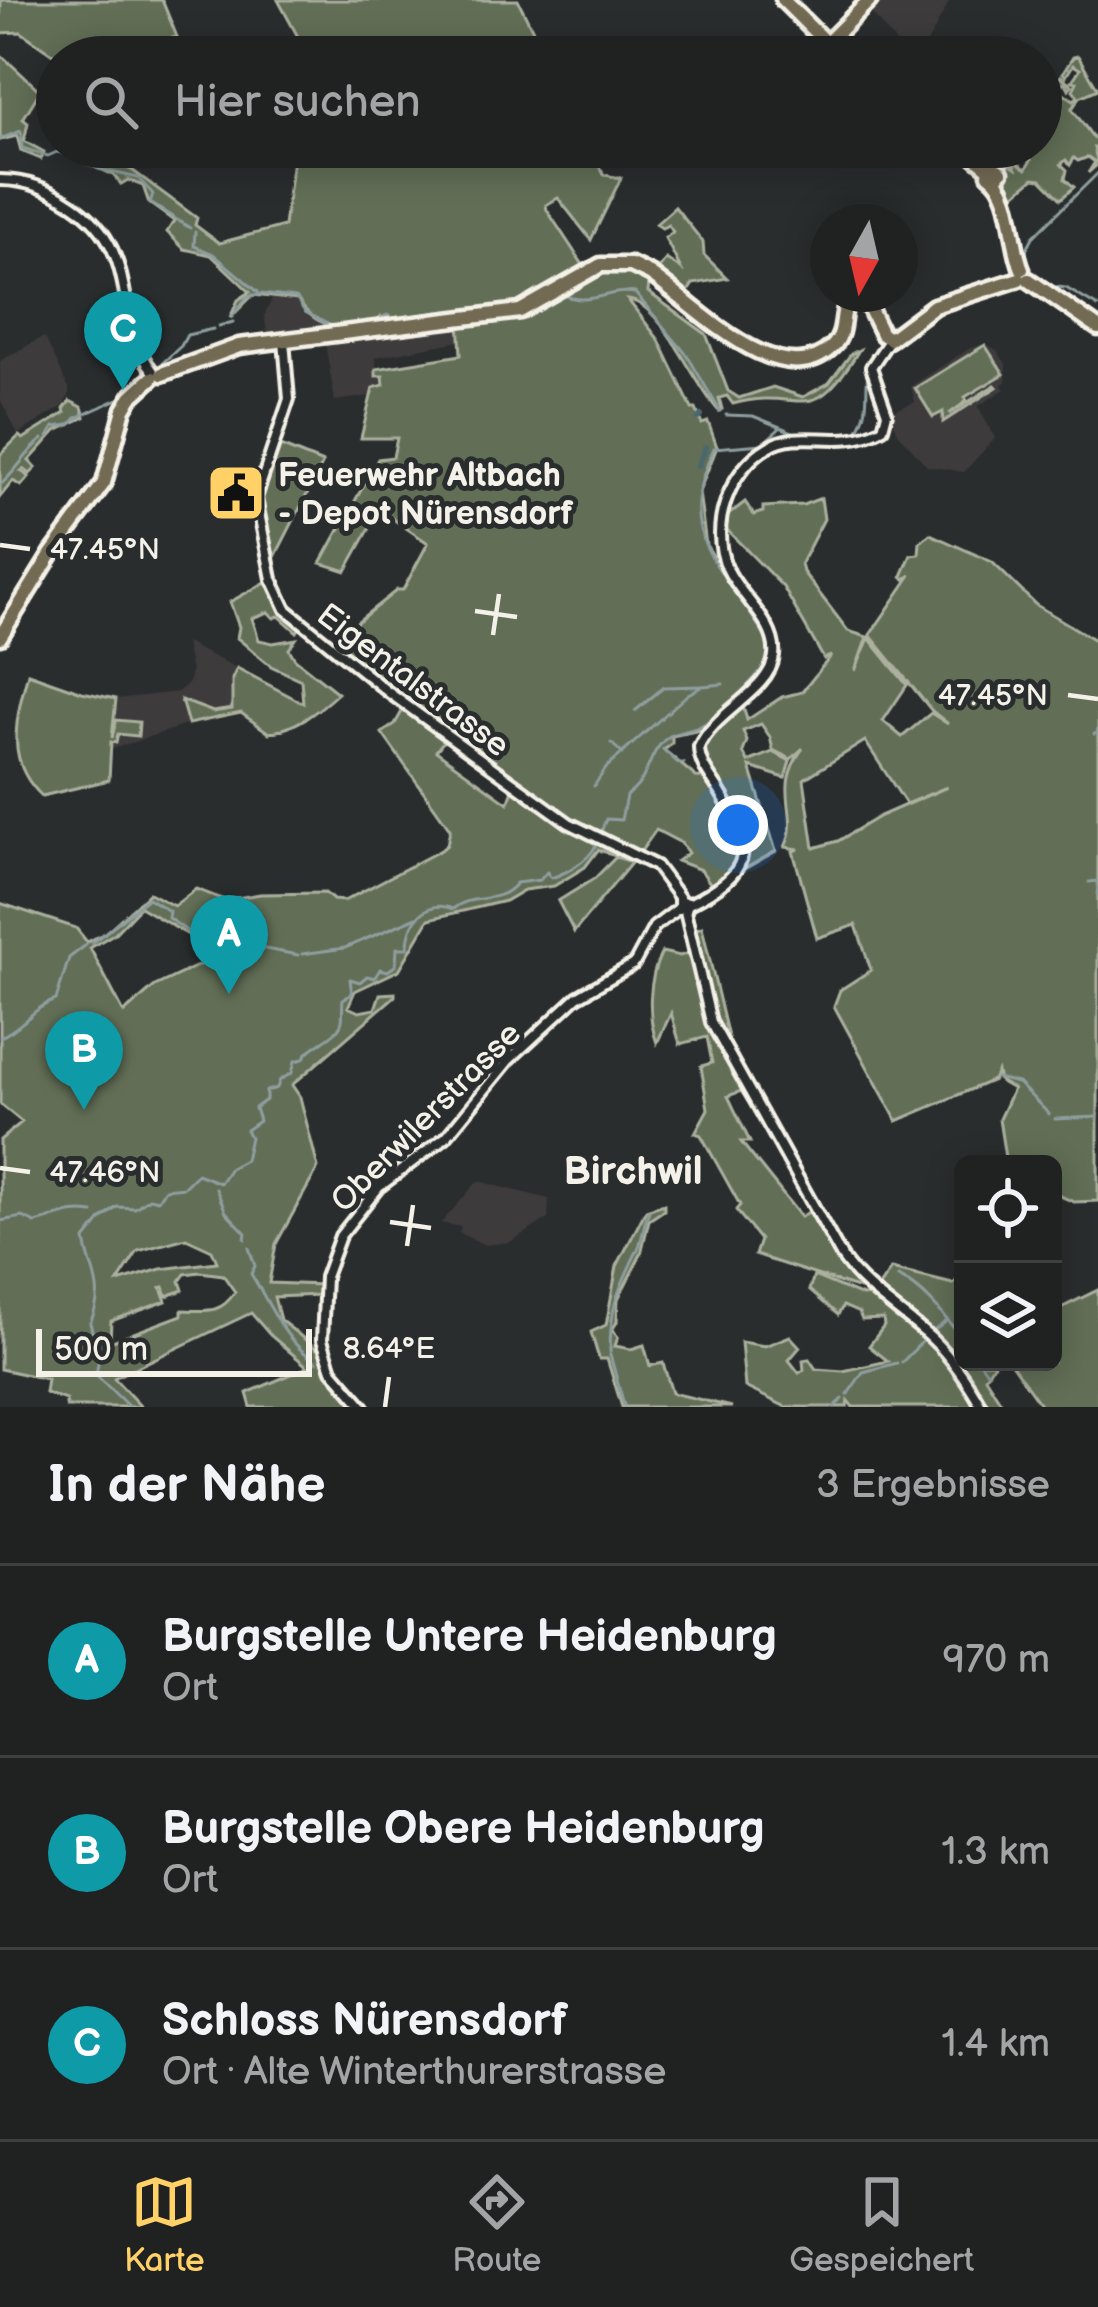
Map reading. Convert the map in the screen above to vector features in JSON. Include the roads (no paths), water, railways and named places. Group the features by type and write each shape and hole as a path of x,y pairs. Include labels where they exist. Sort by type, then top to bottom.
{"main road":[{"path":"785,0 820,36"},
{"path":"839,36 868,0"},
{"path":"986,168 1012,220 1023,276 1098,328"},
{"path":"0,637 44,565 104,483 131,397 156,374 222,350 509,313 530,308 588,271 622,263 650,274 733,338 766,355 796,362 820,356 839,338 845,303 855,296 872,307 882,334 890,339 934,306 1023,276"}],"street":[{"path":"0,180 29,183 53,193 105,233 116,255 142,356 156,374"},
{"name":"Oberwilerstrasse","path":"364,1407 336,1376 323,1346 326,1277 340,1236 379,1187 446,1138 509,1060 577,997 634,964 654,927 731,880 742,856 729,808 698,749 703,738 766,677 774,653 767,628 730,574 723,555 726,505 735,477 752,458 779,441 848,441 884,428 887,413 872,367 890,339"},
{"name":"Eigentalstrasse","path":"284,341 289,399 256,498 272,579 286,608 388,692 559,816 656,866 684,906"},
{"path":"684,906 711,1022 842,1257 870,1290 944,1352 982,1407"}],"waterway":[{"path":"0,139 21,131 22,148 36,152"},
{"path":"96,168 138,178 153,194 150,203 190,228"},
{"path":"1023,256 1033,237 1098,173"},
{"path":"195,232 194,246 213,254 258,292"},
{"path":"1049,286 1066,288 1098,307"},
{"path":"466,323 525,319 562,294 590,299 635,293 687,355 720,411"},
{"path":"232,317 247,297 261,294 296,298 305,312 333,327"},
{"path":"371,325 387,315 396,319 453,313"},
{"path":"219,326 233,322"},
{"path":"158,367 187,335 213,329"},
{"path":"856,433 866,409 869,366 883,342"},
{"path":"48,437 54,427 70,425 118,399"},
{"path":"726,415 753,416 795,433 824,435"},
{"path":"600,835 606,819 621,820 626,796 640,782 662,742 715,716 768,660 763,633 708,551 698,516 704,474 714,448 762,444 779,429"},
{"path":"0,485 43,439"},
{"path":"698,465 706,447"},
{"path":"594,786 607,767 688,694 723,684"},
{"path":"635,711 664,687 702,686"},
{"path":"1094,734 1098,733"},
{"path":"611,743 623,754"},
{"path":"663,749 684,763"},
{"path":"713,775 729,793 755,850"},
{"path":"129,1407 96,1375 99,1357 90,1323 97,1290 85,1240 100,1221 117,1207 135,1208 149,1198 158,1200 165,1189 184,1187 197,1174 220,1183 230,1168 245,1160 250,1137 246,1130 259,1121 255,1108 266,1100 266,1091 277,1088 292,1073 295,1061 339,1027 343,999 352,994 350,979 375,978 380,969 388,971 396,965 397,948 408,948 420,915 434,907 453,909 502,894 516,883 540,880 547,872 551,878 557,876 583,861 596,845"},
{"path":"1089,882 1098,881"},
{"path":"1097,894 1098,888"},
{"path":"92,943 148,898 169,911 168,918 187,931 221,935 226,930 238,931 265,949 298,955"},
{"path":"302,954 345,948 417,917"},
{"path":"0,1037 56,1000 69,958 86,945"},
{"path":"996,1078 1018,1083 1049,1114"},
{"path":"1055,1119 1098,1117"},
{"path":"216,1189 226,1212 246,1233 245,1239"},
{"path":"610,1352 617,1298 649,1211"},
{"path":"0,1221 23,1217 35,1223 70,1213 93,1213"},
{"path":"249,1248 255,1266 251,1274 272,1311 295,1344 317,1362"},
{"path":"898,1277 926,1296 954,1328"},
{"path":"931,1333 948,1320"},
{"path":"902,1362 925,1339"},
{"path":"610,1355 624,1405"},
{"path":"848,1394 863,1372 897,1363"},
{"path":"834,1407 843,1399"}],"place":[{"name":"Schloss Nürensdorf","path":"123,390"},
{"name":"Feuerwehr Altbach - Depot Nürensdorf","path":"236,493"},
{"name":"Burgstelle Untere Heidenburg","path":"229,994"},
{"name":"Burgstelle Obere Heidenburg","path":"84,1110"}],"district":[{"name":"Birchwil","path":"633,1170"}]}
